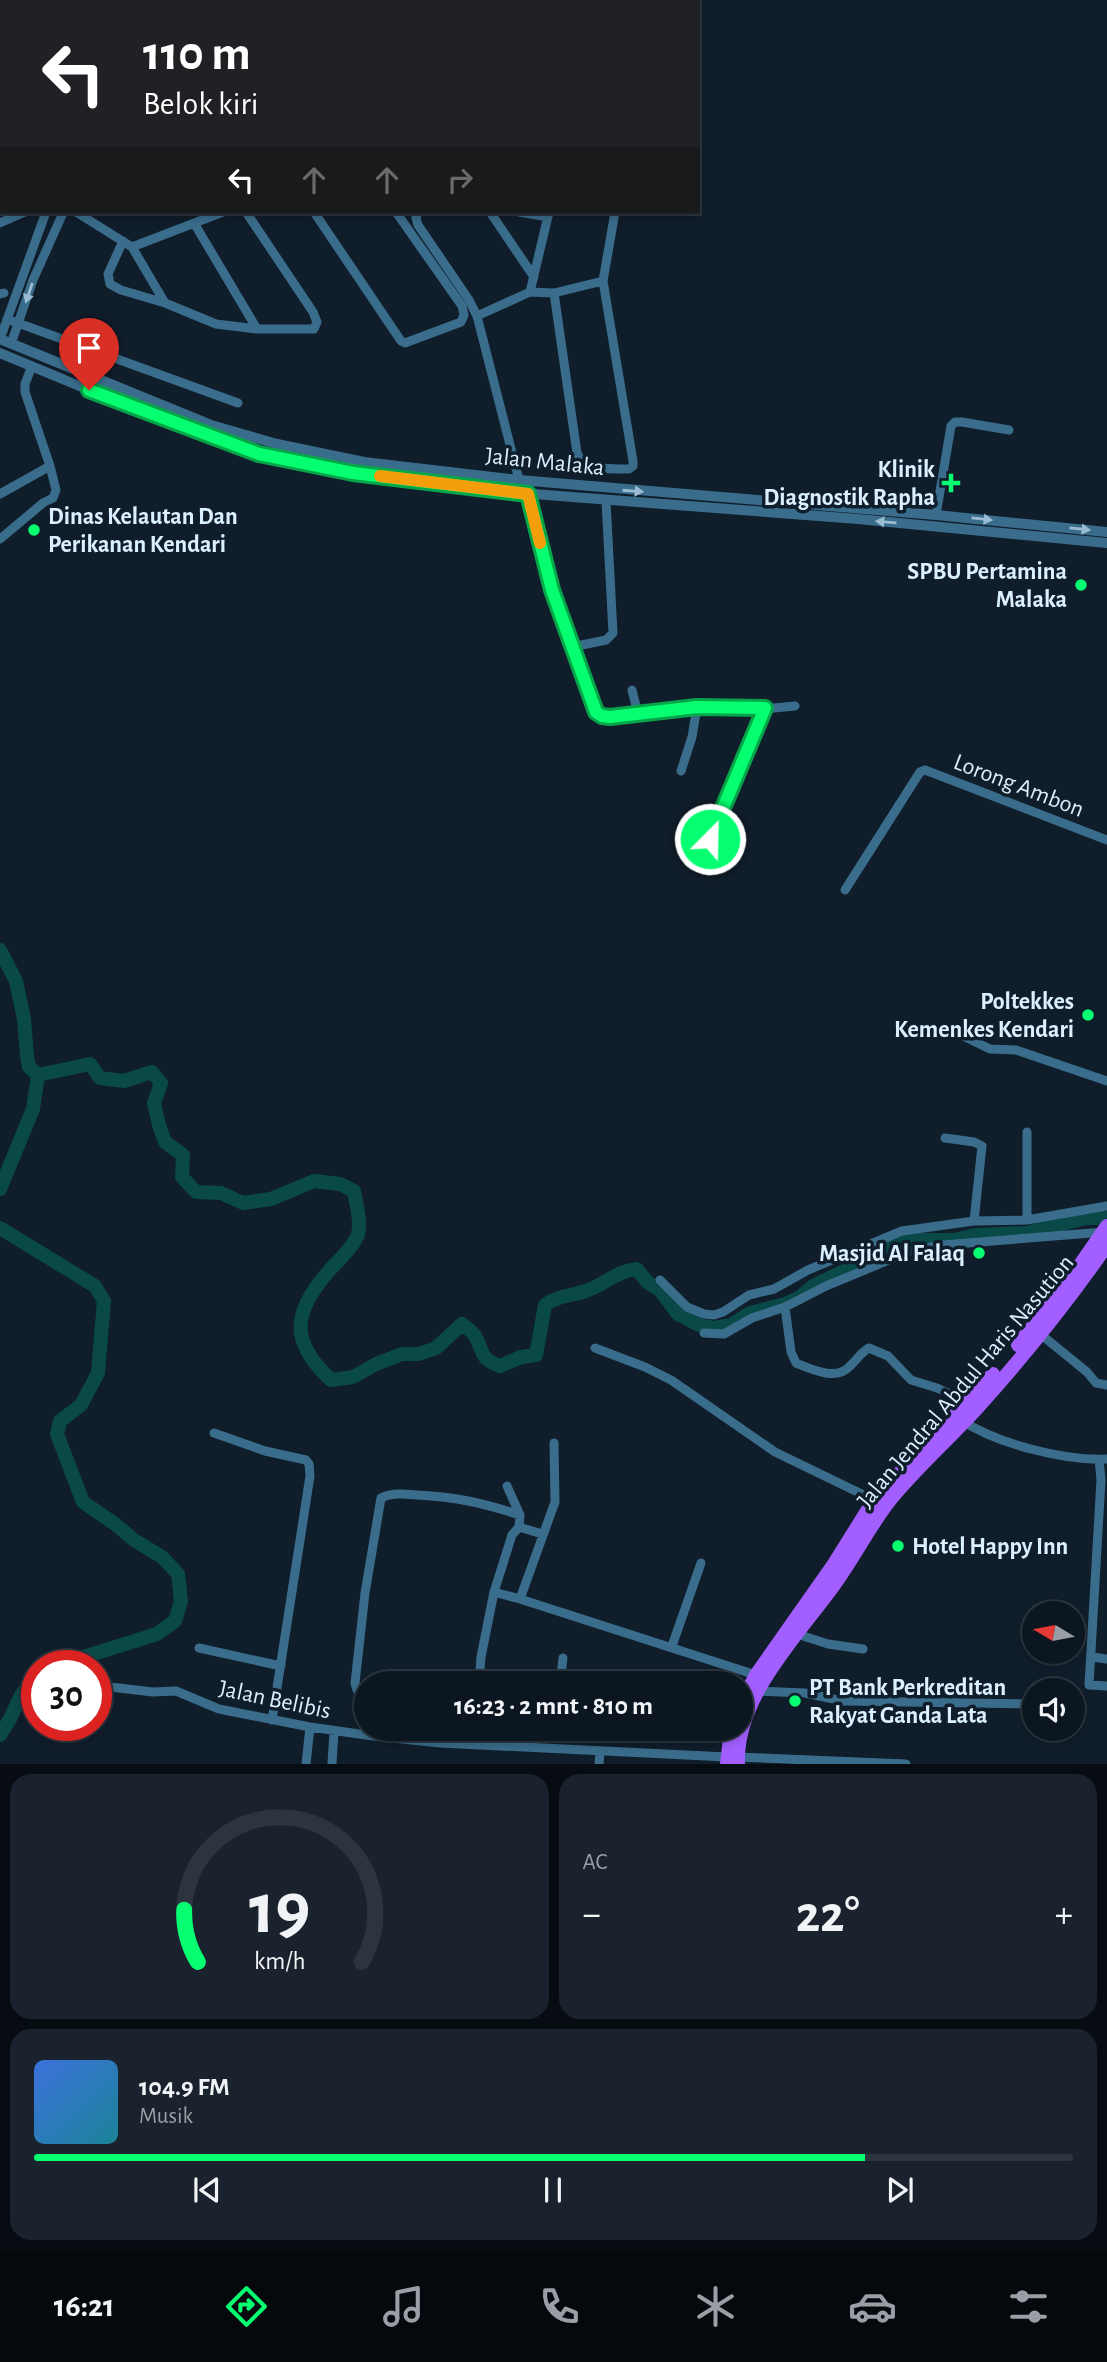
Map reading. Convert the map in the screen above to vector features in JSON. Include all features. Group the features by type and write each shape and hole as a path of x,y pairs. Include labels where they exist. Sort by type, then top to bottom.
{"highway":[{"name":"Jalan Jendral Abdul Haris Nasution","path":"732,1760 742,1727 758,1691 890,1501 960,1419 1039,1334 1106,1234"},
{"name":"Jalan Jendral Abdul Haris Nasution","path":"753,1681 834,1564 874,1500 960,1419 969,1402 1093,1255"},
{"path":"731,1741 732,1760"}],"street":[{"path":"0,223 20,214"},
{"path":"45,214 4,328 238,403"},
{"path":"15,333 59,214"},
{"path":"79,214 128,244 165,303"},
{"path":"218,214 128,244 108,274 110,284 216,324 257,329 311,330 317,322 313,312 247,214"},
{"path":"315,214 401,341 405,343 461,322 464,315 461,306 397,214"},
{"path":"417,214 418,225 477,316 518,478"},
{"path":"491,214 534,277"},
{"path":"530,292 548,214"},
{"path":"554,293 577,453 580,460 590,466 629,469 633,466 633,461 603,281 615,214"},
{"path":"194,223 257,329"},
{"path":"33,246 45,250"},
{"path":"477,316 530,292 554,293 603,281"},
{"name":"Jalan Malaka","path":"4,328 169,409 230,431 277,444 396,467 1107,531"},
{"name":"Jalan Malaka","path":"0,353 28,376 127,405 259,454 353,473 528,494 858,519 1107,543"},
{"path":"0,539 43,503 53,498 57,490 29,408 28,376"},
{"path":"936,514 951,426 955,422 962,422 1009,430"},
{"path":"0,494 50,466"},
{"path":"656,505 657,492"},
{"path":"528,494 552,590 596,712 606,717 697,707 795,706"},
{"path":"572,647 606,640 612,633 606,501"},
{"path":"632,690 638,714"},
{"path":"681,771 692,737 697,707"},
{"path":"710,839 765,708"},
{"name":"Lorong Ambon","path":"845,890 920,772 925,770 1107,839"},
{"path":"965,1037 990,1049 1016,1050 1107,1081"},
{"path":"1027,1132 1027,1220"},
{"path":"945,1138 974,1142 982,1146 974,1221"},
{"path":"660,1280 687,1307 714,1315 749,1295 774,1289 808,1270 902,1231 974,1221 1027,1220 1107,1206"},
{"path":"704,1333 724,1334 752,1318 785,1307 826,1286 913,1250 943,1245 1106,1234"},
{"path":"785,1307 791,1352 796,1363 822,1372 841,1373 847,1370 860,1353 869,1348 884,1352 911,1380 969,1402"},
{"path":"1039,1334 1087,1372 1096,1383 1107,1385"},
{"path":"595,1348 671,1380 775,1452 874,1500"},
{"path":"960,1419 983,1433 1031,1448 1067,1456 1103,1459 1089,1685 1107,1686"},
{"path":"214,1433 265,1451 303,1459 309,1464 310,1476 272,1720"},
{"path":"520,1599 555,1502 554,1443"},
{"path":"480,1671 494,1592 512,1535 519,1527 520,1514 507,1486"},
{"path":"356,1671 365,1593 381,1497 393,1494 474,1500 520,1514"},
{"path":"519,1527 542,1534"},
{"path":"672,1646 701,1563"},
{"path":"494,1592 672,1646 756,1675"},
{"path":"797,1634 828,1644 863,1649"},
{"path":"199,1648 281,1665"},
{"path":"1092,1657 1107,1659"},
{"path":"562,1671 563,1658"},
{"name":"Jalan Belibis","path":"112,1688 144,1692 176,1691 209,1706 272,1720 334,1731 430,1742 732,1760 906,1763"},
{"path":"758,1691 805,1693 843,1701 1022,1703"},
{"path":"306,1763 310,1727"},
{"path":"332,1763 334,1731"},
{"path":"599,1763 600,1752"}],"waterway":[{"path":"0,950 16,981 24,1019 29,1067 38,1075 33,1109 0,1189"},
{"path":"38,1075 90,1064 100,1078 124,1081 152,1072 161,1083 154,1103 165,1142 183,1155 182,1177 196,1192 221,1193 243,1203 271,1199 314,1181 340,1184 354,1191 359,1228 356,1239 316,1287 302,1314 301,1327 308,1353 331,1380 353,1377 402,1354 419,1354 436,1348 462,1324 474,1334 485,1357 500,1366 521,1357 536,1355 545,1305 637,1269 647,1282 660,1290 678,1314 699,1325 714,1328 731,1325 750,1313 785,1304 867,1257 909,1240 954,1240 975,1235 1026,1233 1086,1218 1107,1218"},
{"path":"0,1228 95,1286 104,1301 98,1373 81,1405 60,1421 57,1434 83,1502 162,1557 178,1574 181,1601 175,1621 157,1634 106,1650"},
{"path":"0,1735 21,1695"}],"slow traffic":[{"path":"380,476 528,494 540,543"}],"place":[{"name":"Klinik Diagnostik Rapha","path":"951,483"},
{"name":"Dinas Kelautan Dan Perikanan Kendari","path":"34,530"},
{"name":"SPBU Pertamina Malaka","path":"1081,585"},
{"name":"Poltekkes Kemenkes Kendari","path":"1088,1015"},
{"name":"Masjid Al Falaq","path":"979,1253"},
{"name":"Hotel Happy Inn","path":"898,1546"},
{"name":"PT Bank Perkreditan Rakyat Ganda Lata","path":"795,1701"}],"route":[{"path":"89,390 259,454 353,473 528,494 552,590 596,712 610,717 697,707 765,708 710,839"}]}
